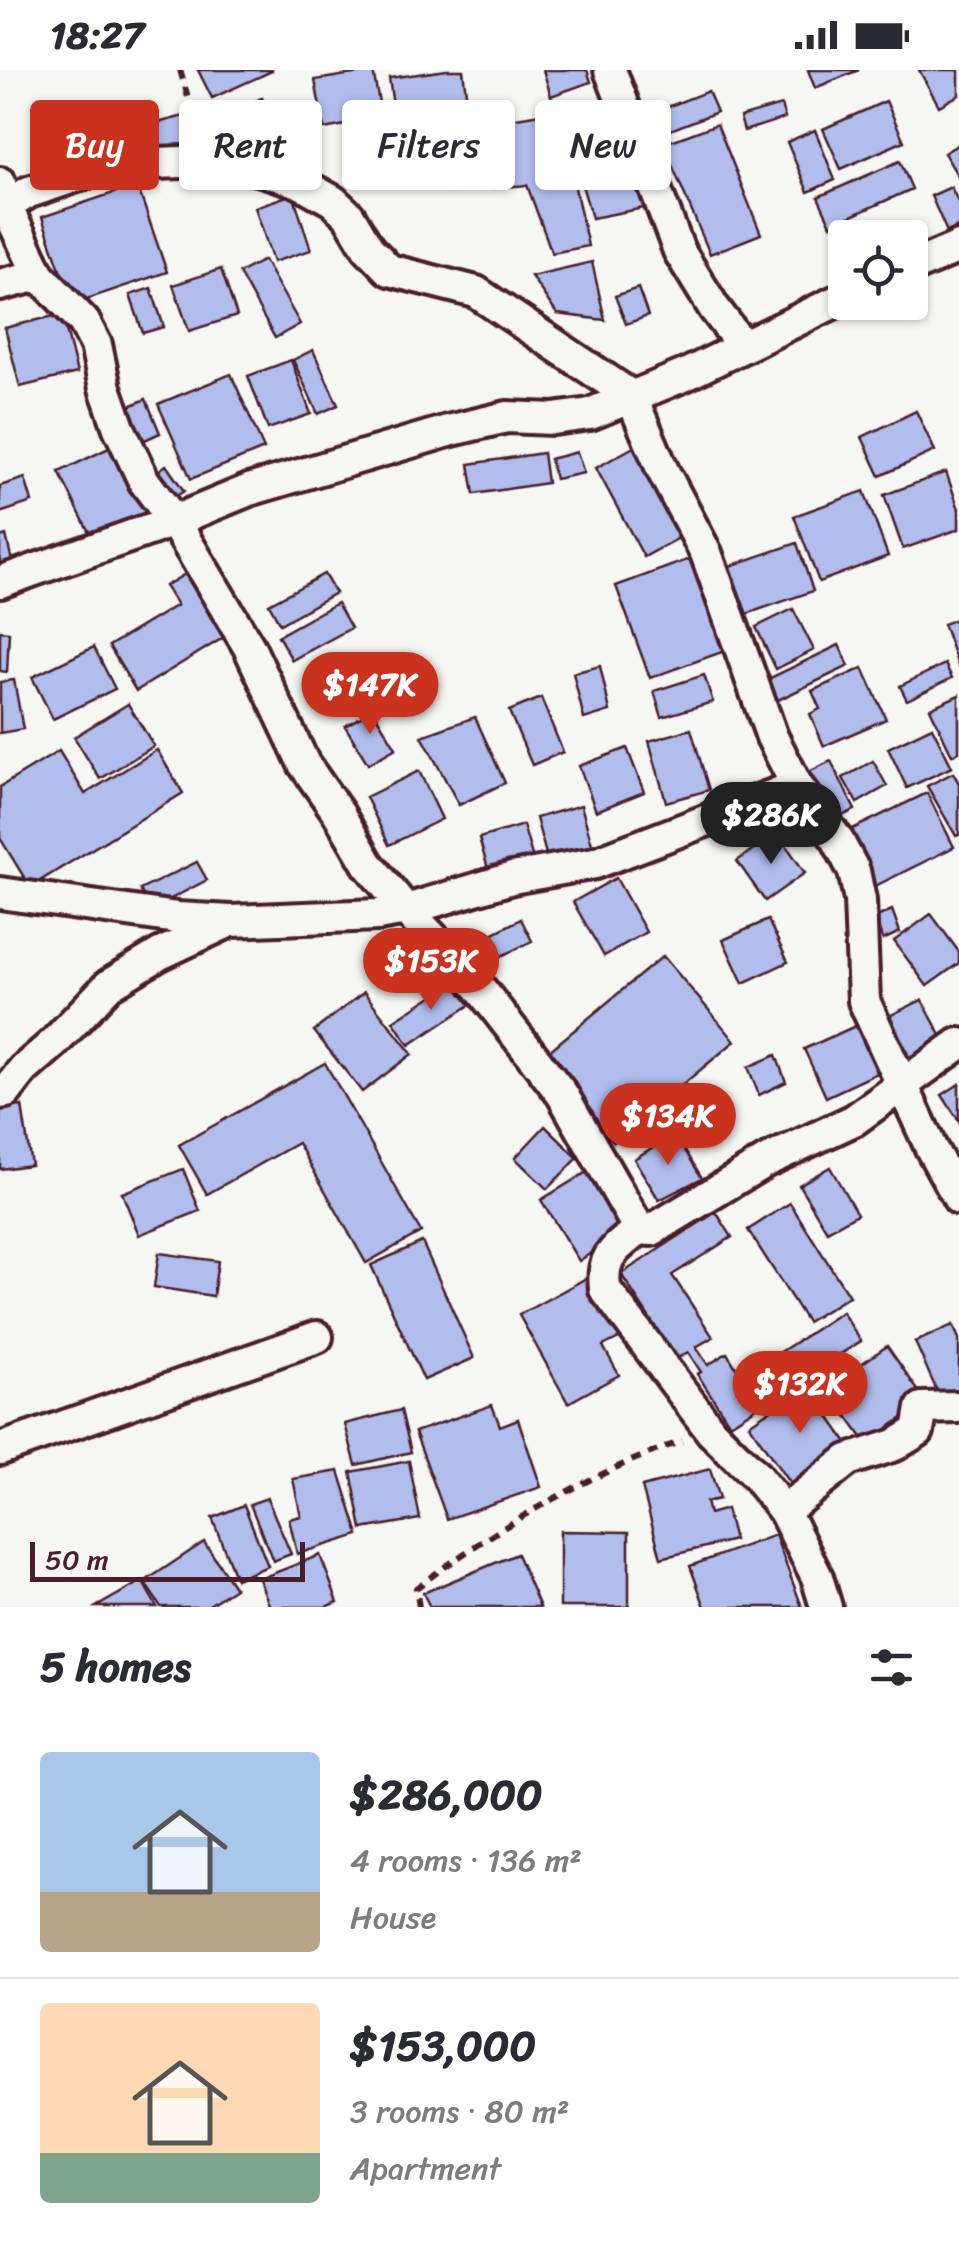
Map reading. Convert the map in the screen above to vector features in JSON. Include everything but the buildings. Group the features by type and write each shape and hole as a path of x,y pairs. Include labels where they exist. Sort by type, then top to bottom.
{"street":[{"path":"610,70 680,251 714,308 742,345"},
{"path":"179,162 110,165 29,192 3,194 39,275 84,322 96,345 119,428 144,481 174,521 249,647 304,764 368,864 472,978 562,1094 639,1228"},
{"path":"314,190 334,201 349,216 368,248 389,270 476,292 632,396 663,472 706,553 772,737 797,786 837,839 854,871 860,900 864,1002 959,1199"},
{"path":"928,260 959,247"},
{"path":"0,285 39,275"},
{"path":"0,582 174,521 249,490 448,432 506,417 590,414 685,374 828,305"},
{"path":"0,893 129,914 231,921 378,915 512,878 595,863 797,786"},
{"path":"0,1093 6,1092 23,1070 109,985 160,954 231,921"},
{"path":"826,1607 817,1577 784,1511 711,1431 605,1289 604,1266 611,1252 639,1228 652,1230 766,1160 854,1120 959,1044"},
{"path":"0,1449 317,1337"},
{"path":"784,1511 848,1460 895,1445 918,1431 922,1408 959,1407"}],"path":[{"path":"180,70 189,100"},
{"path":"419,1607 416,1588 509,1523 650,1454 711,1431"}]}
